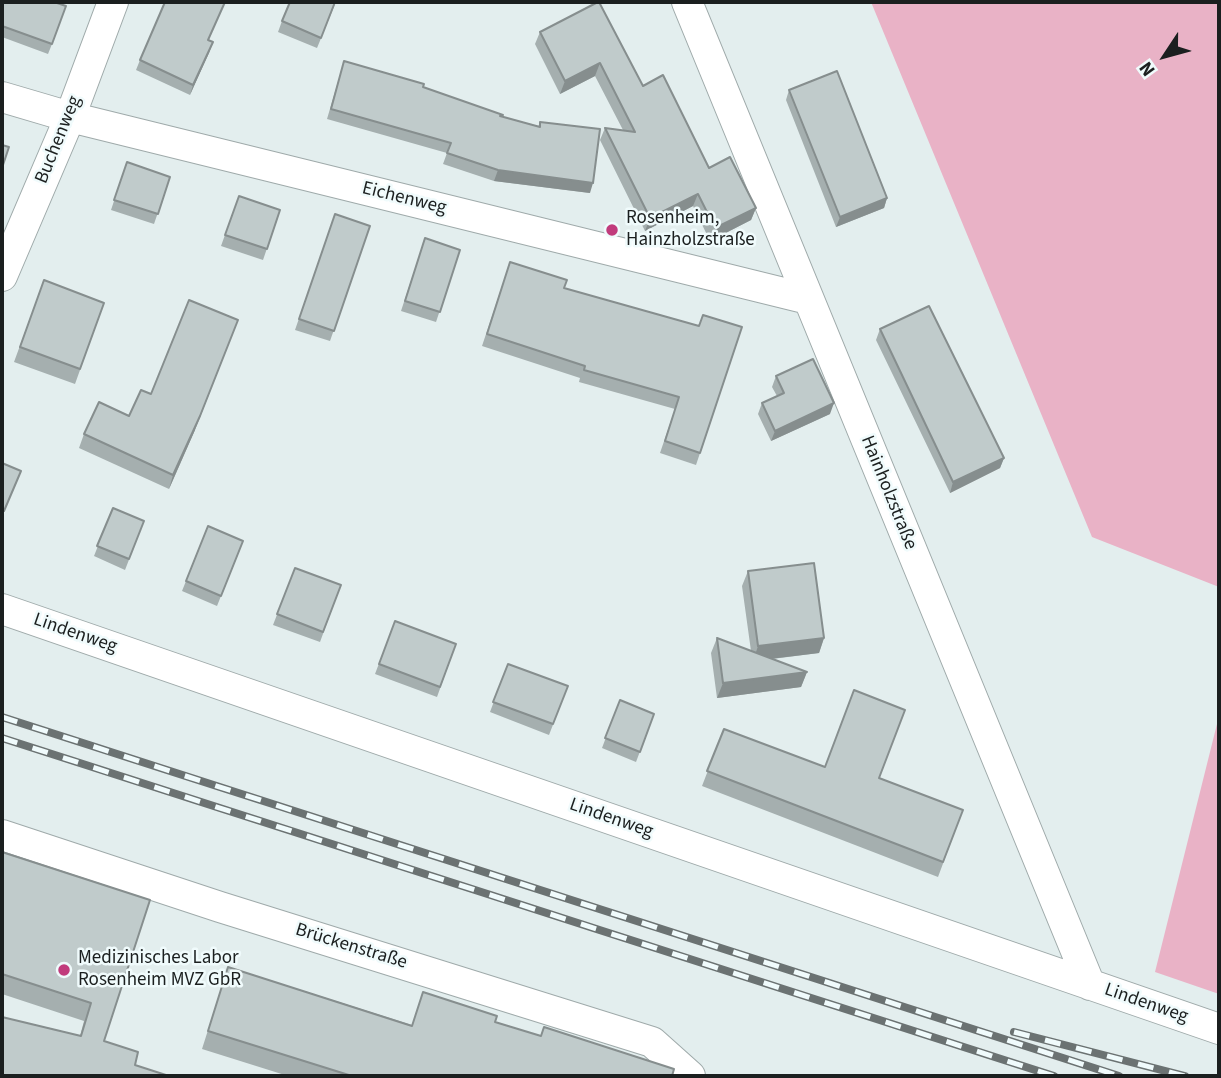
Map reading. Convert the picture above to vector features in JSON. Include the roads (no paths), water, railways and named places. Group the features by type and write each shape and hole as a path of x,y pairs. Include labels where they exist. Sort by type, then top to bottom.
{"street":[{"name":"Buchenweg","path":"2,276 70,117 113,2"},
{"name":"Hainholzstraße","path":"687,2 1090,985"},
{"name":"Eichenweg","path":"2,97 70,117 808,299"},
{"name":"Lindenweg","path":"2,609 1219,1029"},
{"name":"Brückenstraße","path":"2,835 220,907 652,1042 690,1076"}],"railway":[{"path":"2,717 1119,1076"},
{"path":"2,738 1054,1076"},
{"path":"1014,1032 1185,1076"}],"place":[{"name":"Rosenheim, Hainzholzstraße","path":"612,230"},
{"name":"Medizinisches Labor Rosenheim MVZ GbR","path":"64,970"}]}
